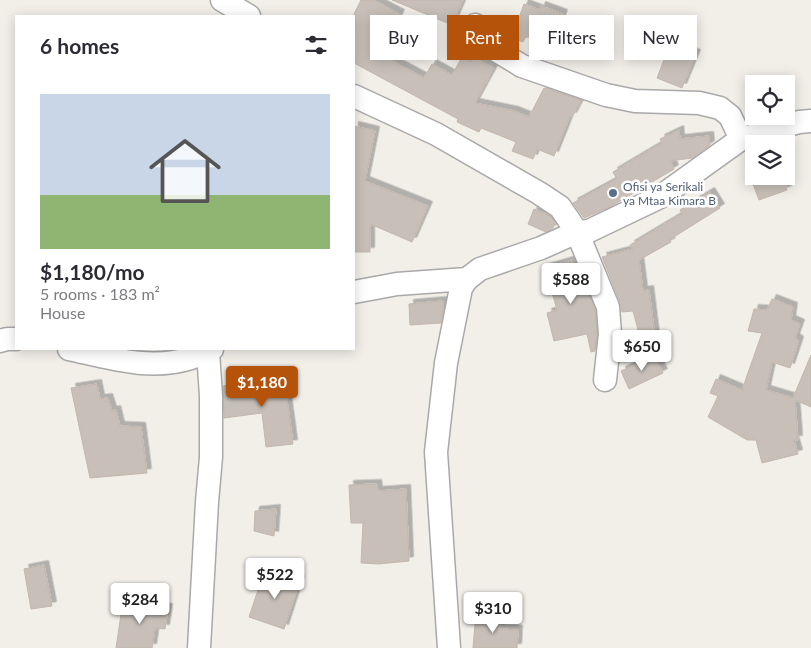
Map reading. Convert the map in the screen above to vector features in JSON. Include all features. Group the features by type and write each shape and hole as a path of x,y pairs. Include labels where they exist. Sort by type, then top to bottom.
{"street":[{"path":"222,0 247,15"},
{"path":"512,60 522,66 606,95 635,101 699,103 720,108 730,116 741,139"},
{"path":"355,96 436,134 560,207 577,232 608,306 610,334 605,380"},
{"path":"449,648 436,452 446,363 461,288 467,279 480,269 541,248 577,232 589,231 660,197 741,139 799,122 811,121"},
{"path":"355,292 397,284 467,279"},
{"path":"0,341 15,339"},
{"path":"73,350 136,364 160,364 181,361 210,351 211,456 199,648"}],"building":[{"path":"361,0 373,0 400,14 370,15 370,60 393,60 424,78 432,64 452,75 460,60 471,62 472,60 478,60 494,68 475,103 514,111 529,117 544,88 581,100 572,117 570,116 554,156 537,149 533,159 512,151 516,142 481,128 479,132 457,122 458,119 355,64 354,15"},
{"path":"392,0 463,0 456,15 447,15 447,23 437,19 437,15 428,15"},
{"path":"524,4 540,10 541,6 563,14 529,15 529,37 526,36 523,42 519,40 519,18"},
{"path":"664,60 694,60 682,88 657,78"},
{"path":"355,126 375,131 365,181 428,206 412,242 370,224 370,252 355,252"},
{"name":"Ofisi ya Serikali ya Mtaa Kimara B","path":"679,130 680,139 709,136 710,145 692,158 670,161 674,169 610,207 584,218 573,203 617,179 613,172 662,143 660,139"},
{"path":"753,185 786,185 787,190 759,200"},
{"path":"710,192 720,208 669,240 671,242 639,260 643,291 649,290 655,338 641,341 633,311 622,312 620,302 602,257 633,249 630,245 682,214 680,210"},
{"path":"534,209 551,216 555,223 553,228 546,232 528,224"},
{"path":"572,260 573,264 576,264 595,310 597,334 595,351 591,352 587,334 554,341 547,313 557,310 545,268"},
{"path":"772,299 793,307 791,320 800,324 795,338 799,341 790,368 772,362 766,390 793,398 811,355 811,407 795,400 798,440 794,440 798,454 762,463 756,440 747,440 708,417 718,396 710,393 716,379 742,390 762,333 748,331 754,309 767,310"},
{"path":"443,301 441,323 410,325 409,304"},
{"path":"654,356 663,373 629,389 621,371"},
{"path":"284,378 293,444 266,447 262,413 224,418 223,386"},
{"path":"97,384 100,399 108,398 112,411 116,410 120,426 141,427 147,473 90,478 71,388"},
{"path":"377,484 378,491 406,489 409,561 379,564 361,563 363,523 351,523 349,485"},
{"path":"276,509 274,536 254,531 255,511"},
{"path":"44,565 52,606 31,609 24,569"},
{"path":"271,570 300,580 284,629 249,617 258,590 264,592"},
{"path":"123,601 168,608 165,629 155,628 152,648 116,648"},
{"path":"476,613 492,615 491,623 500,624 500,629 518,630 517,648 473,648"}],"place":[{"name":"Ofisi ya Serikali ya Mtaa Kimara B","path":"613,193"}]}
